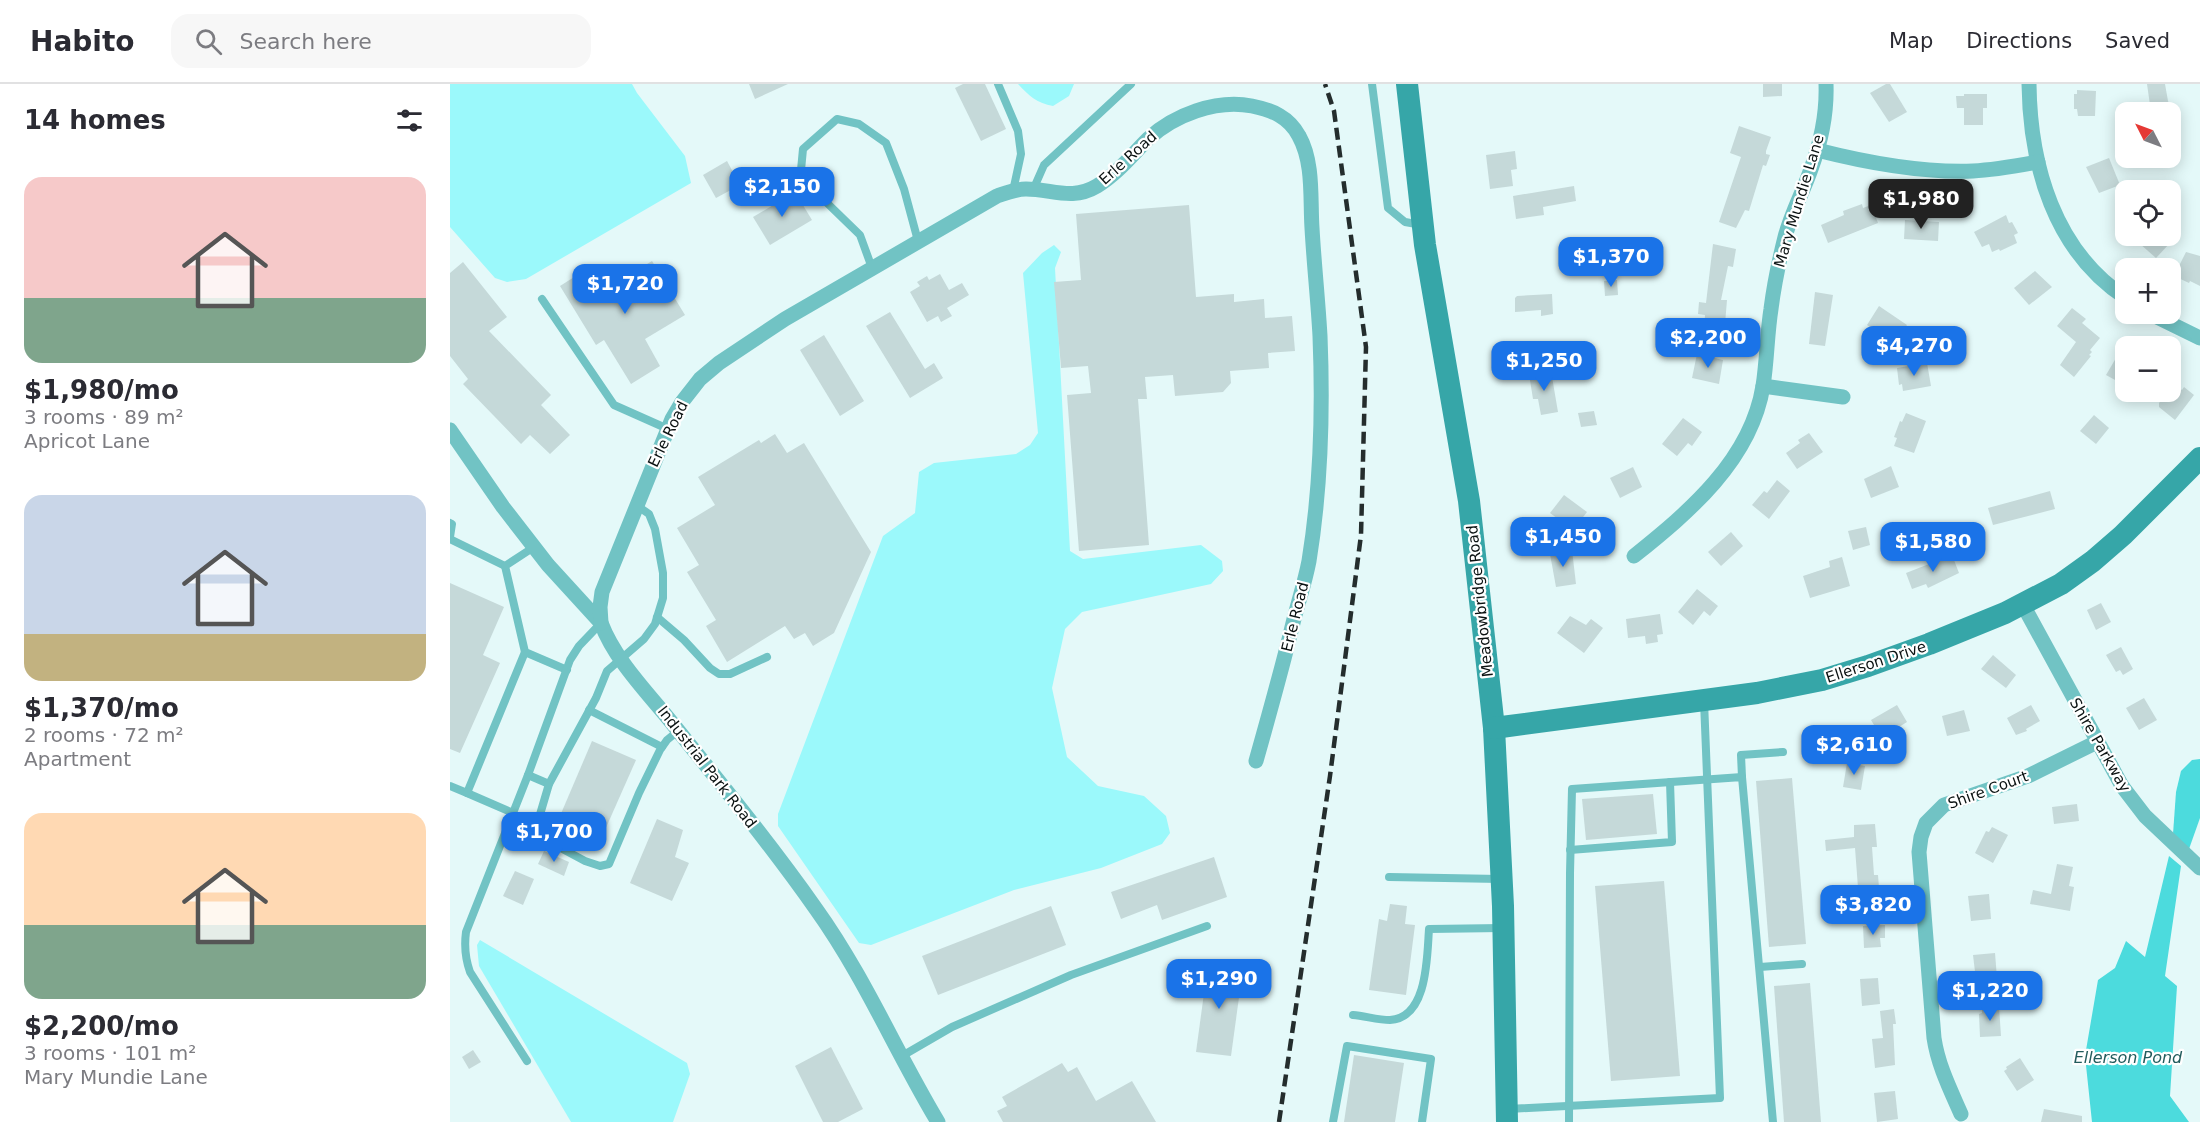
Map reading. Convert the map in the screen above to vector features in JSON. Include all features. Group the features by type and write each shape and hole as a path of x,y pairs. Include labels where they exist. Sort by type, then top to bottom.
{"main road":[{"name":"Meadowbridge Road","path":"1407,84 1423,226 1469,501 1494,728 1504,928 1507,1115"},
{"name":"Ellerson Drive","path":"1494,728 1757,693 1822,680 1929,644 2024,605 2061,584 2123,535 2200,458"}],"street":[{"name":"Mary Mundie Lane","path":"1634,556 1682,516 1723,473 1738,452 1750,429 1763,386 1778,263 1787,230 1817,150 1823,123 1826,84"},
{"path":"2030,84 2032,134 2046,194 2066,237 2096,274 2115,289"},
{"name":"Erle Road","path":"601,623 602,592 668,429 682,402 700,379 719,363 785,319 997,196 1013,191 1033,190 1058,195 1071,194 1098,186 1150,137 1169,123 1209,107 1229,104 1249,105 1272,111 1289,122 1301,139 1310,188 1320,336 1319,470 1309,562 1256,761"},
{"path":"1817,150 1902,168 1938,171 1974,171 2038,162"},
{"path":"2171,324 2200,338"},
{"path":"1763,386 1843,398"},
{"name":"Industrial Park Road","path":"450,430 534,547 601,623 607,639 621,659 822,917 869,993 938,1122"},
{"name":"Shire Parkway","path":"2024,605 2122,786 2145,816 2200,868"},
{"name":"Shire Court","path":"1961,1114 1936,1055 1919,852 1926,823 1944,805 2028,776 2097,742"}],"lane":[{"path":"998,84 1018,131 1021,154 1013,191"},
{"path":"1033,190 1044,165 1131,84"},
{"path":"1372,84 1388,208 1405,222 1423,226"},
{"path":"872,268 860,236 825,201 801,170 803,149 837,119 859,124 886,144 904,189 918,241"},
{"path":"542,299 614,405 668,429"},
{"path":"636,505 649,514 655,529 663,573 663,598 655,624 644,639 607,671 589,711 549,784 536,828 544,839 585,861 600,866 609,864 639,793 662,747 678,731"},
{"path":"450,523 452,524 450,538 506,566"},
{"path":"506,566 534,547"},
{"path":"467,793 525,652 506,566"},
{"path":"657,617 684,640 710,669 719,674 730,674 767,657"},
{"path":"527,1061 470,972 465,959 466,932 567,670 579,646 601,623"},
{"path":"525,652 567,670"},
{"path":"1507,1115 1569,1106 1720,1098 1704,700"},
{"path":"589,711 662,747"},
{"path":"1773,1122 1741,755 1783,752"},
{"path":"528,775 549,784"},
{"path":"1569,1122 1572,789 1742,777"},
{"path":"1570,850 1672,842 1670,782"},
{"path":"450,786 513,813"},
{"path":"1389,877 1502,879"},
{"path":"902,1056 952,1027 1071,975 1207,926"},
{"path":"1353,1015 1391,1020 1407,1015 1421,997 1430,929 1504,928"},
{"path":"1760,968 1802,964"},
{"path":"1333,1122 1347,1046 1431,1059 1422,1122"}],"shaded area":[{"path":"450,84 632,84 685,156 691,183 526,279 507,282 495,278 450,227"},
{"path":"1018,84 1074,84 1069,96 1053,106 1034,98"},
{"path":"1054,245 1061,252 1055,268 1070,551 1083,559 1201,545 1222,561 1223,571 1211,584 1082,612 1065,629 1052,688 1067,757 1098,786 1144,796 1166,816 1170,833 1162,844 1101,868 1014,890 871,945 859,943 778,826 778,814 883,536 915,513 919,472 934,463 1016,454 1030,445 1038,433 1023,273 1042,253"},
{"path":"480,940 687,1063 690,1074 673,1122 571,1122 479,966 477,945"}],"water":[{"path":"2200,759 2200,818 2189,849 2173,834 2176,792 2181,771 2192,760"},
{"name":"Ellerson Pond","path":"2169,856 2181,866 2165,976 2177,986 2170,1096 2189,1122 2092,1122 2085,1056 2098,980 2115,968 2126,941 2145,957"}],"building":[{"path":"749,84 788,84 755,99"},
{"path":"963,84 985,84 1006,129 981,141 955,88"},
{"path":"1763,84 1782,84 1782,96 1763,97"},
{"path":"1890,84 1907,112 1889,122 1870,93"},
{"path":"2147,84 2165,84 2168,102 2150,102"},
{"path":"2077,90 2096,91 2095,116 2078,116 2077,109 2074,109 2074,94 2077,94"},
{"path":"1964,94 1987,94 1987,108 1983,108 1983,125 1964,125 1964,108 1957,108 1956,96 1964,96"},
{"path":"1739,126 1771,137 1766,151 1766,154 1770,155 1766,166 1763,165 1749,211 1745,210 1736,228 1719,222 1741,157 1730,153"},
{"path":"1515,151 1517,169 1511,170 1513,186 1490,189 1486,155"},
{"path":"2109,158 2118,180 2115,180 2115,187 2099,193 2086,167"},
{"path":"727,161 740,185 716,198 703,175"},
{"path":"1574,186 1576,201 1543,207 1544,215 1516,219 1513,196"},
{"path":"795,192 812,220 770,245 753,217"},
{"path":"1862,204 1863,208 1871,205 1878,223 1828,243 1821,225 1844,215 1843,211"},
{"path":"1189,205 1196,297 1234,294 1234,302 1264,299 1265,318 1292,316 1295,351 1268,353 1269,368 1230,371 1231,383 1223,392 1175,396 1173,375 1145,377 1147,399 1138,399 1149,545 1079,551 1067,395 1091,393 1088,366 1061,368 1054,282 1081,280 1076,214"},
{"path":"2006,215 2009,223 2012,222 2018,233 2014,235 2017,243 1992,252 1989,244 1982,247 1974,232"},
{"path":"1905,220 1939,222 1938,241 1904,239"},
{"path":"1713,244 1736,249 1733,267 1728,266 1721,300 1727,300 1724,336 1704,334 1705,315 1698,314 1699,302 1706,303"},
{"path":"2142,246 2167,246 2156,258"},
{"path":"2186,252 2200,256 2200,286 2181,279 2181,262"},
{"path":"652,261 685,315 645,339 660,366 631,384 604,340 596,345 560,286 590,267 604,290"},
{"path":"463,262 507,317 489,331 551,395 541,405 570,435 550,454 530,435 521,444 463,384 468,379 450,356 450,273"},
{"path":"2035,271 2052,287 2029,305 2014,288"},
{"path":"940,274 949,290 962,283 969,295 947,308 952,316 941,322 938,316 927,322 910,292 920,286 917,282 927,276 929,280"},
{"path":"1617,280 1618,295 1605,296 1604,281"},
{"path":"1815,292 1833,295 1825,346 1809,344"},
{"path":"1552,294 1553,314 1541,316 1541,310 1515,312 1517,296"},
{"path":"1879,306 1907,325 1897,341 1882,331 1880,334 1867,325"},
{"path":"2072,308 2086,319 2082,323 2100,338 2090,350 2092,352 2089,355 2091,356 2074,377 2060,365 2076,342 2057,326"},
{"path":"890,312 925,369 934,363 943,378 910,398 866,326"},
{"path":"824,335 864,401 840,416 800,350"},
{"path":"1697,354 1723,360 1719,384 1692,378"},
{"path":"2115,360 2115,380 2106,375"},
{"path":"1927,363 1931,386 1903,391 1902,384 1899,385 1897,368"},
{"path":"1551,371 1558,412 1541,415 1538,399 1533,399 1529,374"},
{"path":"2184,387 2194,395 2175,420 2159,407 2159,403 2181,402 2181,389"},
{"path":"1594,411 1597,425 1581,427 1578,413"},
{"path":"1906,413 1926,421 1914,453 1894,446 1897,438 1894,437"},
{"path":"2094,415 2109,428 2096,444 2080,431"},
{"path":"1683,418 1702,432 1692,446 1688,443 1677,456 1662,444"},
{"path":"1809,433 1823,452 1797,469 1786,453 1800,443 1798,440"},
{"path":"775,434 787,453 804,443 871,552 834,633 813,646 805,633 794,639 785,626 727,662 706,626 716,620 687,572 699,565 677,528 715,505 698,477 759,440 761,443"},
{"path":"1891,466 1899,487 1871,498 1864,479"},
{"path":"1633,467 1642,487 1620,498 1610,478"},
{"path":"1777,480 1790,491 1769,519 1752,505 1764,491 1767,493"},
{"path":"2050,491 2055,509 1993,525 1988,508"},
{"path":"1564,495 1587,512 1573,530 1550,513"},
{"path":"1866,527 1870,545 1853,550 1848,531"},
{"path":"1731,532 1743,546 1721,566 1708,552"},
{"path":"1572,550 1576,584 1556,587 1550,554"},
{"path":"1952,555 1959,573 1928,588 1926,584 1912,589 1906,573"},
{"path":"1842,557 1850,586 1810,598 1803,576 1830,567 1829,561"},
{"path":"450,583 504,607 483,655 500,663 460,753 450,749"},
{"path":"1697,589 1718,606 1710,616 1704,611 1693,625 1678,612"},
{"path":"2101,603 2111,622 2096,630 2087,610"},
{"path":"1660,614 1663,634 1657,635 1658,642 1646,644 1645,636 1628,638 1626,619"},
{"path":"1570,616 1586,625 1591,619 1603,628 1584,653 1557,633"},
{"path":"2121,647 2133,669 2123,675 2120,670 2116,672 2106,655"},
{"path":"1993,655 2016,675 2006,688 1981,669"},
{"path":"2144,698 2157,720 2139,730 2126,708"},
{"path":"1897,705 1907,722 1886,735 1885,732 1880,735 1871,720"},
{"path":"2031,705 2040,721 2026,729 2027,731 2016,735 2007,718"},
{"path":"1964,710 1970,731 1947,736 1942,716"},
{"path":"592,741 636,760 597,848 554,830"},
{"path":"1847,763 1865,766 1861,790 1843,787"},
{"path":"1792,778 1806,944 1769,947 1756,781"},
{"path":"1653,794 1657,834 1586,840 1582,799"},
{"path":"2077,804 2079,821 2054,824 2052,807"},
{"path":"657,819 683,830 675,857 689,863 672,901 630,883"},
{"path":"1875,824 1877,847 1872,847 1874,875 1878,875 1880,900 1859,901 1855,848 1826,851 1825,840 1854,837 1854,825"},
{"path":"1992,827 2008,835 1993,863 1975,853 1986,831 1989,832"},
{"path":"544,851 569,862 564,876 538,864"},
{"path":"1214,857 1227,897 1162,920 1157,905 1121,919 1111,892"},
{"path":"2057,864 2073,867 2069,886 2074,887 2070,911 2030,904 2033,890 2051,894"},
{"path":"515,871 534,879 523,905 503,896"},
{"path":"1664,881 1680,1076 1611,1081 1595,886"},
{"path":"1989,894 1991,919 1971,921 1968,896"},
{"path":"1390,904 1407,906 1405,924 1415,925 1406,995 1369,990 1379,919 1387,921"},
{"path":"1051,906 1066,945 938,995 922,956"},
{"path":"1885,925 1885,938 1880,938 1881,947 1864,948 1863,926"},
{"path":"1995,953 1997,978 1976,980 1973,955"},
{"path":"1208,964 1243,968 1231,1056 1196,1052"},
{"path":"1878,978 1880,1004 1862,1006 1860,979"},
{"path":"1810,983 1821,1122 1784,1122 1774,986"},
{"path":"1999,1006 2001,1036 1980,1037 1979,1014 1982,1013 1982,1007"},
{"path":"1894,1009 1895,1065 1875,1068 1872,1039 1883,1038 1880,1011"},
{"path":"831,1047 863,1109 838,1122 823,1122 795,1066"},
{"path":"473,1050 481,1062 469,1069 462,1057"},
{"path":"1354,1055 1404,1063 1395,1122 1344,1122"},
{"path":"2020,1058 2034,1080 2017,1091 2004,1071 2006,1067"},
{"path":"1062,1063 1068,1072 1077,1067 1096,1101 1132,1081 1156,1122 1003,1122 997,1111 1007,1106 1002,1097"},
{"path":"1895,1091 1898,1119 1877,1122 1874,1093"},
{"path":"2044,1109 2082,1116 2082,1122 2041,1122"}],"railway":[{"path":"1279,1122 1330,776 1361,535 1366,347 1334,111 1325,84"}]}
